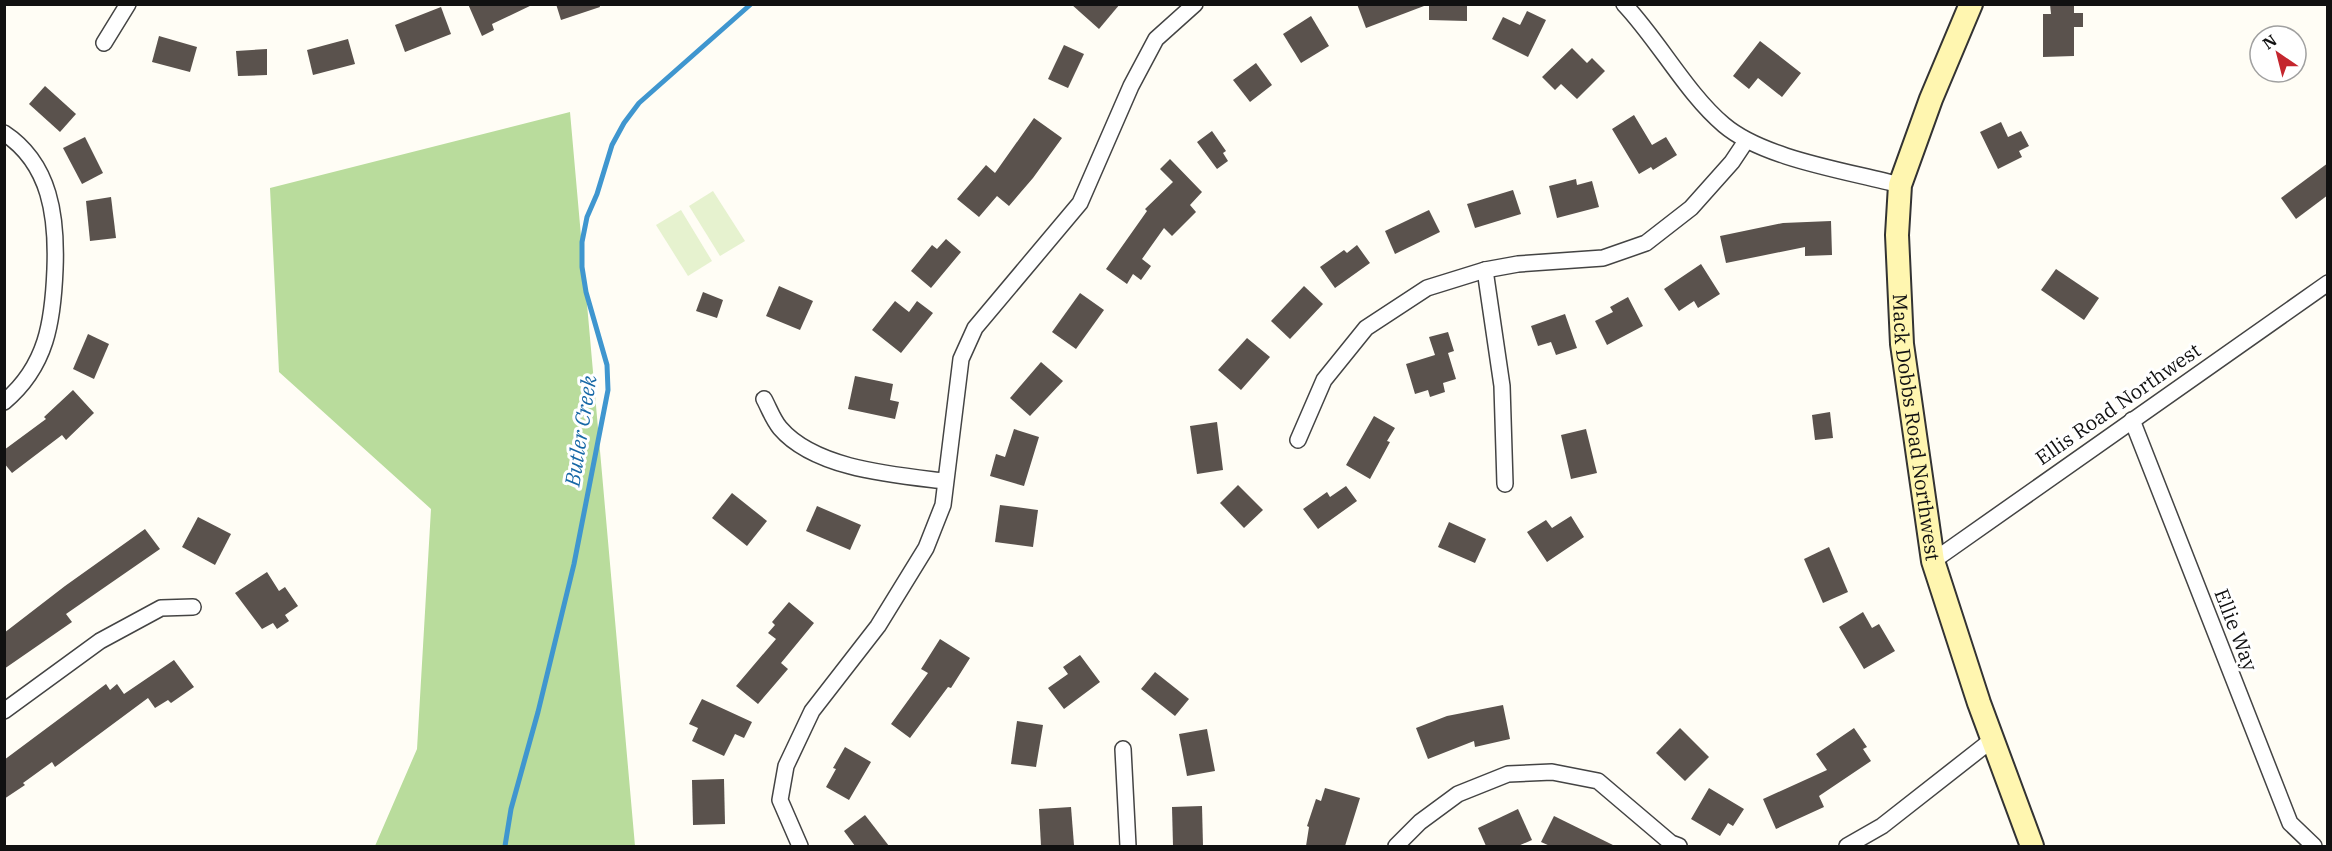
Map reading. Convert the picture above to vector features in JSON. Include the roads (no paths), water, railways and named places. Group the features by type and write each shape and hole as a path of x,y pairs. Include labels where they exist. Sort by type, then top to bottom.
{"street":[{"path":"104,43 128,4"},
{"path":"800,846 780,800 786,766 812,711 878,626 926,548 943,505 944,482 961,359 975,328 1080,202 1131,86 1156,39 1195,4"},
{"path":"1624,4 1655,39 1694,92 1722,124 1746,141 1785,155 1900,185"},
{"name":"Mack Dobbs Road Northwest","path":"1971,4 1931,99 1900,185 1897,235 1902,344 1933,561 2032,846"},
{"path":"4,133 14,139 38,166 52,203 56,227 53,314 47,337 40,357 29,376 4,402"},
{"path":"1298,440 1324,380 1366,328 1427,288 1485,270 1518,264 1602,258 1646,243 1691,208 1732,162 1746,141"},
{"path":"1485,270 1502,386 1505,484"},
{"name":"Ellis Road Northwest","path":"1933,561 2328,283"},
{"path":"764,399 780,428 809,452 873,472 944,482"},
{"name":"Ellie Way","path":"2132,420 2290,823 2314,846"},
{"path":"4,711 111,636 161,608 193,607"},
{"path":"1847,846 1882,826 1993,739"},
{"path":"1123,748 1128,846"},
{"path":"1396,846 1420,822 1458,794 1508,774 1552,772 1598,781 1671,843 1679,846"}],"waterway":[{"name":"Butler Creek","path":"505,846 511,809 538,712 574,564 608,390 607,365 586,292 582,267 582,242 587,217 597,194 612,145 624,123 639,103 751,4"}]}
